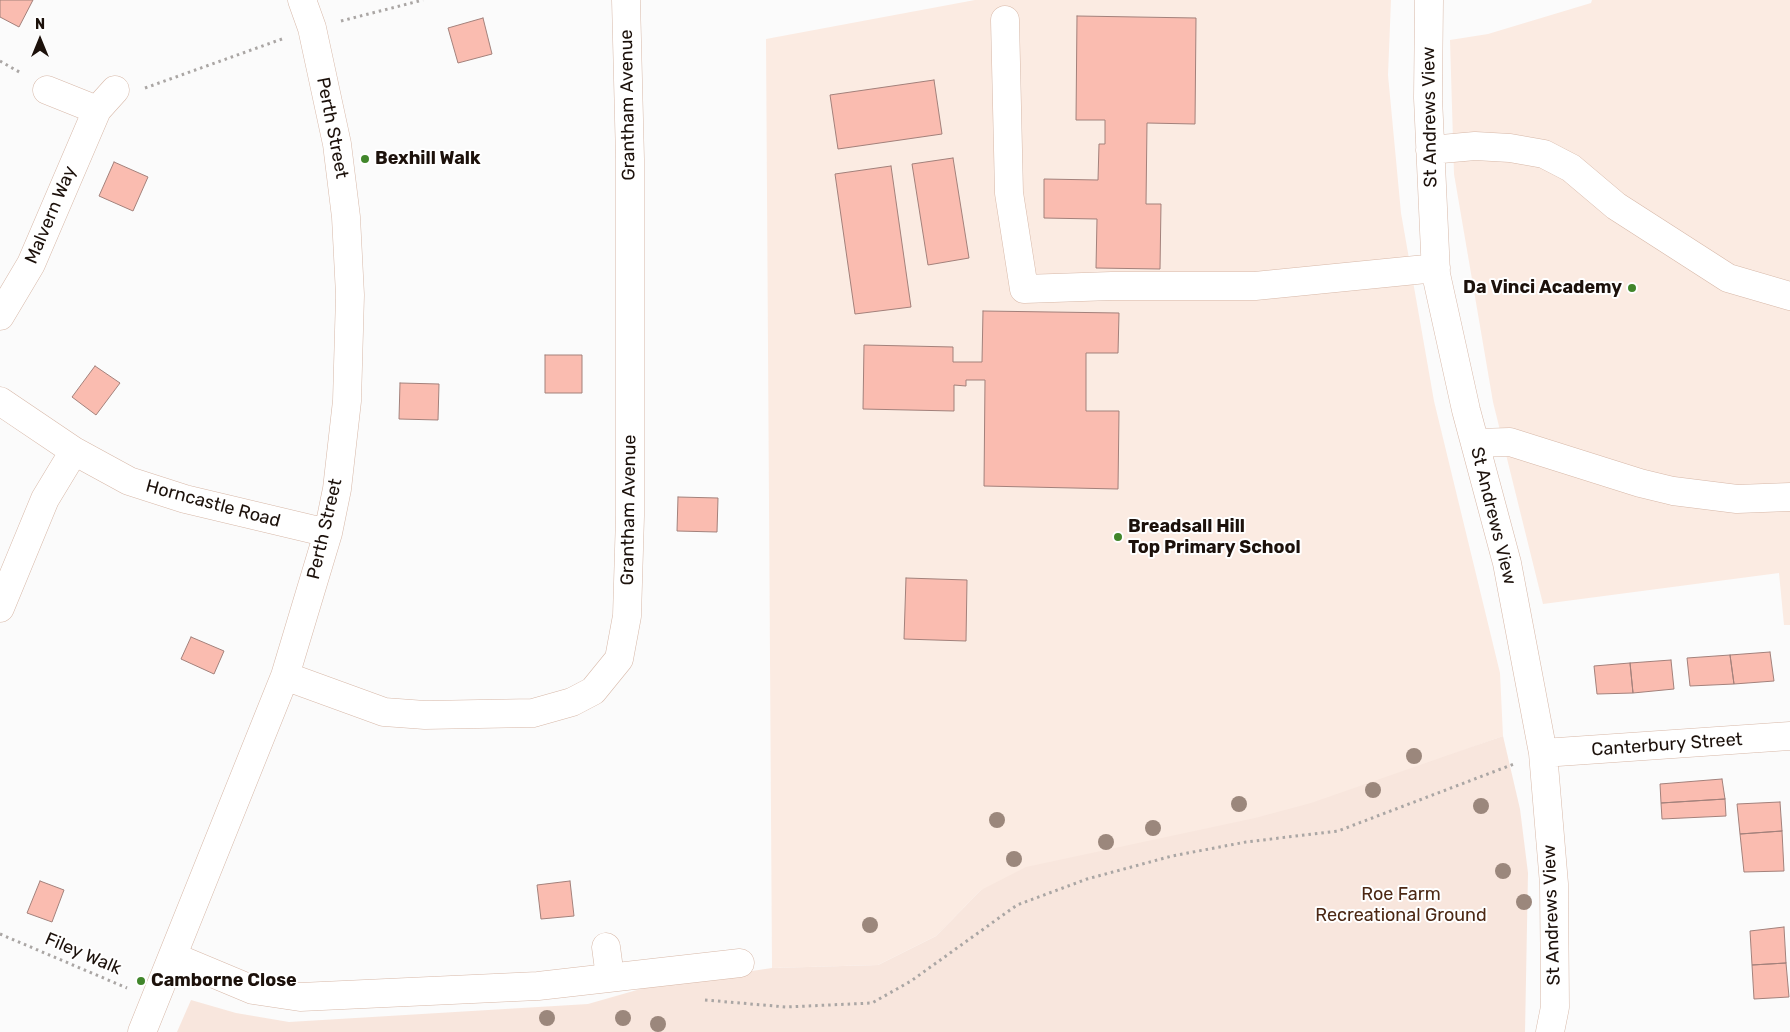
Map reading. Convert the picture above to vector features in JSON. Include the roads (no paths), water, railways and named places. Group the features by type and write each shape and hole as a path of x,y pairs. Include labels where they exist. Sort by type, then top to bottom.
{"street":[{"name":"Perth Street","path":"142,1032 174,957 285,676 328,533 337,489 347,401 350,295 346,216 337,144 312,28 302,0"},
{"name":"Grantham Avenue","path":"285,676 384,712 425,715 534,713 572,702 593,690 619,659 627,616 630,516 630,159 626,0"},
{"name":"St Andrews View","path":"1429,0 1428,98 1436,268 1475,443 1507,563 1544,753 1554,884 1554,1007 1550,1032"},
{"path":"1005,20 1009,193 1024,289 1255,286 1436,268"},
{"path":"47,90 97,110"},
{"name":"Malvern Way","path":"0,316 31,264 97,110 115,90"},
{"path":"1430,150 1475,146 1510,148 1544,154 1570,168 1616,206 1728,278 1790,296"},
{"name":"Horncastle Road","path":"0,401 74,451 129,480 184,499 328,533"},
{"path":"1475,443 1510,442 1640,483 1673,491 1737,499 1790,497"},
{"path":"0,608 45,499 74,451"},
{"name":"Canterbury Street","path":"1544,753 1790,736"},
{"path":"606,947 610,977"},
{"path":"174,957 253,990 300,997 538,986 740,963"}],"place":[{"name":"Bexhill Walk","path":"365,159"},
{"name":"Da Vinci Academy","path":"1632,288"},
{"name":"Breadsall Hill Top Primary School","path":"1118,537"},
{"name":"Camborne Close","path":"141,981"}],"park label":[{"name":"Roe Farm Recreational Ground","path":"1401,905"}]}
